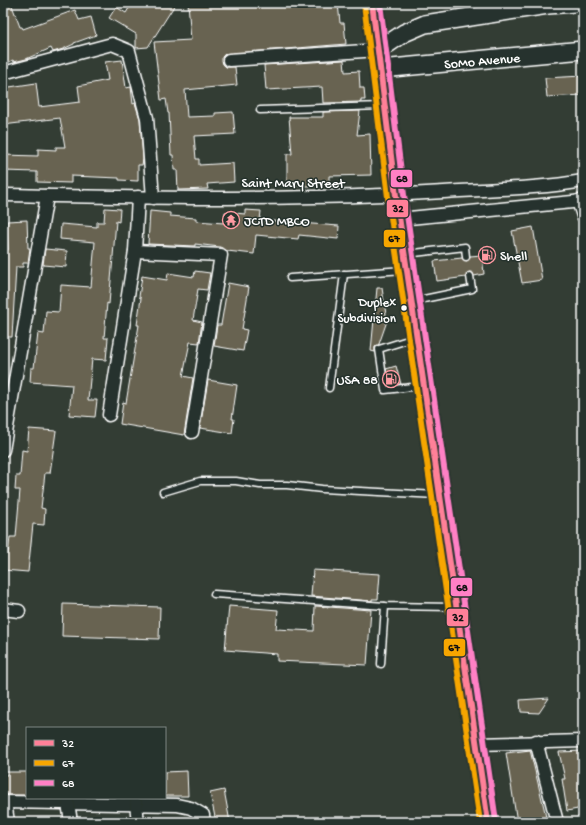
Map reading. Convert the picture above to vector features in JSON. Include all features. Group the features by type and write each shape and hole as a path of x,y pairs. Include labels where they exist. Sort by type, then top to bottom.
{"main road":[{"path":"372,3 399,219 425,386 456,607 478,744 488,822"},
{"path":"380,60 404,33 424,24 548,5 575,3"},
{"name":"SoMo Avenue","path":"380,60 583,50"}],"street":[{"path":"3,73 112,44 129,51 147,118 153,198"},
{"path":"229,60 380,60"},
{"name":"Saint Mary Street","path":"3,195 153,198 396,196 522,188 583,181"},
{"path":"3,450 46,196"},
{"path":"109,415 135,251 138,197"},
{"path":"399,219 580,201 583,216"},
{"path":"135,251 221,255 192,432"},
{"path":"3,609 19,611"},
{"path":"478,744 536,741 583,741"},
{"path":"536,741 557,822"},
{"path":"8,822 4,802 177,805 191,808 203,815 204,822"},
{"path":"68,803 71,822"},
{"path":"136,804 138,822"}],"lane":[{"path":"260,110 386,106"},
{"path":"290,278 344,274 406,262 465,246 466,257"},
{"path":"329,388 344,274"},
{"path":"412,302 472,288 470,276"},
{"path":"417,337 379,349 385,390 425,386"},
{"path":"163,492 200,481 236,481 260,485 287,485 322,489 441,495"},
{"path":"214,594 385,606 456,607"},
{"path":"381,664 385,606"}],"building":[{"path":"3,3 11,3 20,27 23,29 75,10 79,20 91,17 96,35 74,43 63,49 53,52 51,48 26,59 14,62 13,60 3,65"},
{"path":"132,3 176,3 148,47 136,48 136,34 109,18 116,7 126,13"},
{"path":"188,3 262,3 262,6 290,3 338,3 340,23 344,23 346,44 225,54 222,57 223,64 226,67 235,67 237,85 185,90 187,117 215,116 215,113 233,112 235,134 194,136 196,159 199,159 199,165 233,163 234,182 207,184 208,189 178,190 177,170 174,170 173,155 171,155 169,113 166,99 161,100 154,42 191,40"},
{"path":"122,60 126,88 131,87 133,104 135,103 140,119 143,159 142,165 138,165 138,181 119,180 119,178 71,176 71,183 37,182 37,172 3,171 3,155 38,156 38,149 56,150 56,147 65,147 60,118 3,125 3,88 36,83 39,107 80,102 78,86 108,80 105,62"},
{"path":"344,60 345,72 359,71 360,88 364,88 365,100 361,100 361,102 323,103 322,87 266,90 264,65"},
{"path":"583,76 583,95 547,97 545,78"},
{"path":"360,111 357,135 370,134 371,175 329,176 329,183 317,183 317,186 287,186 287,154 292,154 289,117 323,117 323,112"},
{"path":"105,208 120,209 119,222 116,221 109,304 107,303 104,338 108,338 106,360 92,359 88,400 97,400 95,417 69,415 72,385 30,382 31,368 34,368 38,333 44,334 46,311 59,312 61,285 91,287 95,242 60,239 61,224 97,227 97,222 104,222"},
{"path":"245,210 261,211 260,220 339,226 338,239 299,235 298,239 256,235 254,254 227,251 220,247 195,244 195,246 148,244 150,211 170,213 170,216 196,218 196,221 224,223 225,212 245,214"},
{"path":"27,220 28,248 30,248 28,263 23,263 23,267 16,267 12,337 3,337 3,251 8,250 7,221"},
{"path":"533,227 542,280 522,283 512,231"},
{"path":"45,249 67,251 66,267 43,265"},
{"path":"482,255 484,274 474,276 470,272 467,273 466,277 437,281 434,261 462,258 467,261 470,256"},
{"path":"195,271 210,273 207,290 198,289 193,320 202,322 199,343 190,342 183,376 193,378 184,435 120,424 123,402 126,403 139,325 137,325 141,298 139,297 142,276 167,280 168,273 194,277"},
{"path":"228,283 249,287 242,329 247,330 243,351 214,346 217,325 221,325"},
{"path":"377,288 382,288 387,321 379,344 375,347 375,352 371,351"},
{"path":"396,366 401,384 389,385 386,369"},
{"path":"208,380 237,385 232,419 234,419 232,433 200,428"},
{"path":"29,429 56,431 50,473 45,473 41,508 45,509 44,525 33,524 28,572 3,570 4,554 8,554 10,537 16,537 20,490 15,490 16,476 20,476 22,450 27,451"},
{"path":"313,570 380,574 378,599 372,599 372,601 311,596"},
{"path":"63,604 160,607 159,639 62,636"},
{"path":"229,606 278,610 276,629 314,631 315,606 371,610 367,665 277,661 277,654 225,650"},
{"path":"549,698 539,713 521,712 520,700"},
{"path":"530,750 547,822 517,822 506,753"},
{"path":"583,751 583,808 567,811 562,779 565,779 559,752"},
{"path":"187,771 188,796 166,796 166,772"},
{"path":"7,772 26,772 26,795 3,795 3,775 7,775"},
{"path":"224,790 230,822 216,822 210,793"}],"transit line":[{"name":"32","path":"372,3 396,196 488,822"},
{"name":"68","path":"380,3 404,195 496,821"},
{"name":"67","path":"364,4 388,197 480,822"}],"place":[{"name":"JCTD MBCO","path":"231,220"},
{"name":"Shell","path":"487,255"},
{"name":"Duplex Subdivision","path":"404,308"},
{"name":"USA 88","path":"391,379"}]}
